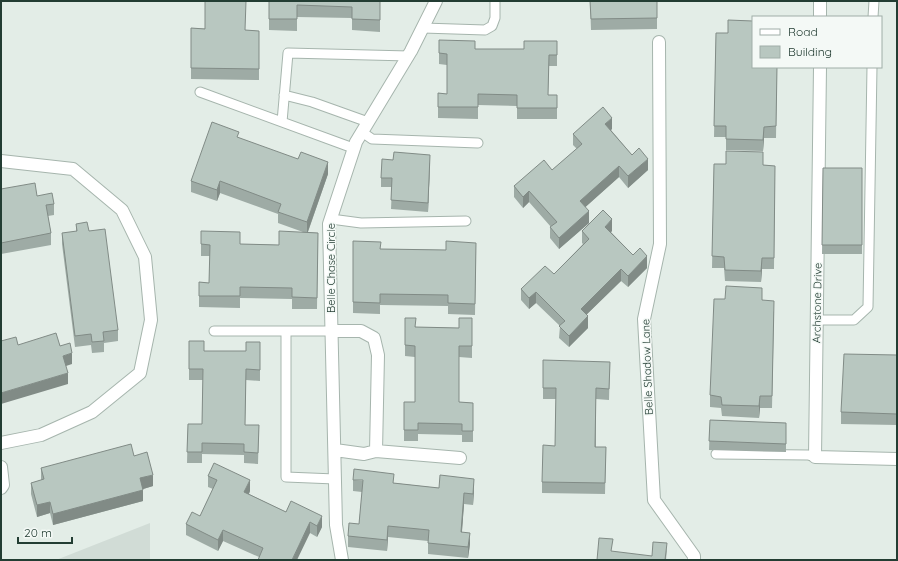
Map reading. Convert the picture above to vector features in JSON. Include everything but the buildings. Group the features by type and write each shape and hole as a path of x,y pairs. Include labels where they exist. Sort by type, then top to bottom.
{"street":[{"name":"Belle Chase Circle","path":"342,560 336,525 329,224 353,148 409,56 436,1"},
{"path":"820,1 820,16"},
{"name":"Belle Shadow Lane","path":"659,42 660,244 644,319 654,500 694,556 694,560"},
{"name":"Archstone Drive","path":"815,457 820,68"},
{"path":"1,161 74,169 122,210 145,257 151,320 140,373 92,412 41,435 1,443"},
{"path":"332,331 360,331 374,338 378,355 376,451"},
{"path":"335,450 364,454 376,451 460,458"},
{"path":"815,457 897,459"},
{"path":"1,467 3,485 1,488"}],"lane":[{"path":"423,28 485,30 492,26 495,18 495,1"},
{"path":"874,1 874,16"},
{"path":"282,122 288,53 409,56"},
{"path":"817,320 854,320 868,307 872,68"},
{"path":"200,92 353,148"},
{"path":"284,94 312,102 365,127 372,138 478,143"},
{"path":"331,219 361,223 466,221"},
{"path":"214,331 332,331"},
{"path":"286,331 286,477 335,479"},
{"path":"716,454 808,455 815,457"}],"shaded area":[{"path":"150,523 150,560 56,560"}]}
